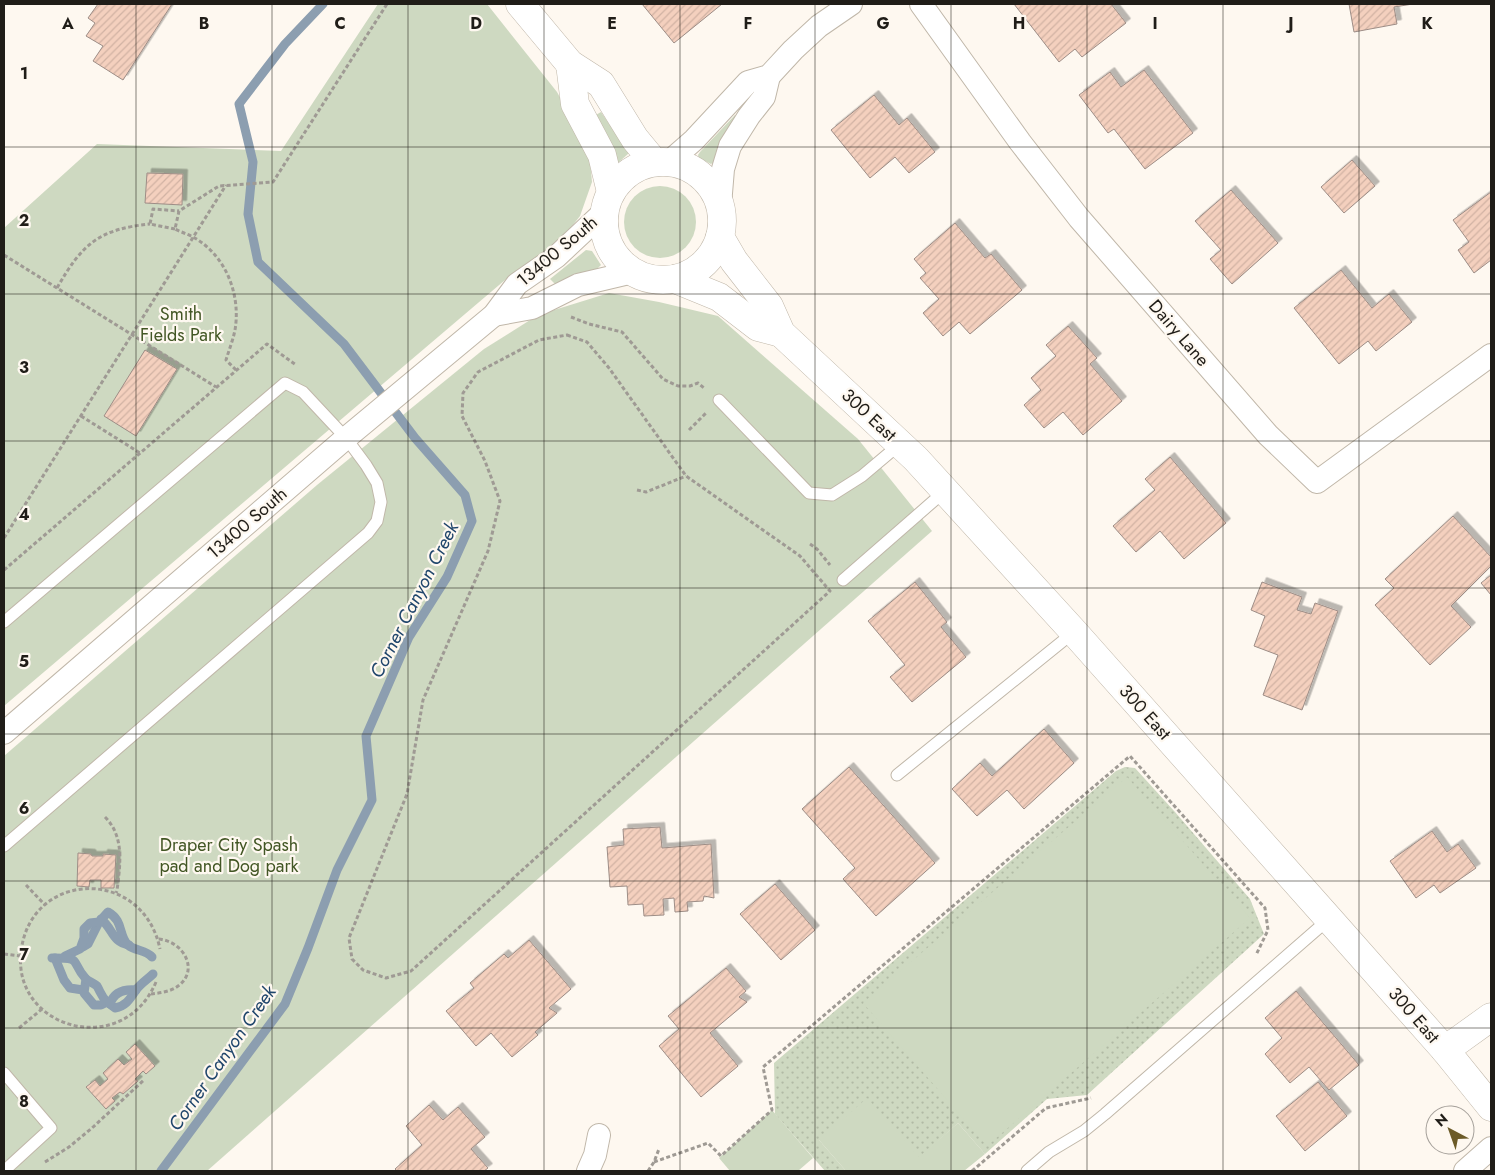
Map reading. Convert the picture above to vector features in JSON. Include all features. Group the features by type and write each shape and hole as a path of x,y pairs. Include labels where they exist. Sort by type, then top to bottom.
{"main road":[{"path":"520,4 570,64 601,84 635,139 662,162"},
{"path":"570,64 574,104 602,155 607,202 604,230 609,247 619,261 632,272 646,278 675,279 690,273 703,264 713,252 720,237 722,221 720,206 714,189 702,176 687,166 662,162 641,165 618,181 607,202"},
{"name":"300 East","path":"720,237 734,261 769,306 781,333 916,459 1074,632 1329,919 1444,1050 1491,1107"},
{"name":"300 East","path":"675,279 718,297 758,327 781,333"},
{"path":"1444,1050 1491,1017"}],"street":[{"path":"720,206 722,169 730,146 748,116 764,97 769,76 793,50 820,26 851,4"},
{"name":"Dairy Lane","path":"921,4 1020,142 1079,218 1268,435 1317,482 1491,355"},
{"path":"662,162 694,140 748,82 769,76"},
{"name":"13400 South","path":"4,733 374,414 494,315 517,284 556,257 607,202"},
{"name":"13400 South","path":"494,315 532,308 578,285 632,272"},
{"path":"588,1171 595,1155 599,1135"},
{"path":"1465,1171 1491,1148"}],"lane":[{"path":"4,622 284,383 302,392 346,438 377,484 381,502 377,521 368,533 4,846"},
{"path":"719,400 809,493 832,495 862,476 900,444"},
{"path":"843,580 945,491"},
{"path":"897,775 1074,632"},
{"path":"1027,1171 1049,1152 1084,1131 1105,1114 1329,919"},
{"path":"4,1073 51,1128 4,1171"}],"path":[{"path":"150,224 153,210 179,211 219,186 273,182 388,4"},
{"path":"4,538 226,184"},
{"path":"175,229 179,211"},
{"path":"57,288 78,255 101,236 122,228 150,224 175,229 194,237 220,262 235,293 237,308 235,332 226,360 236,370"},
{"path":"4,256 216,388"},
{"path":"566,312 570,317 589,324 622,332 663,378 678,386 690,386 698,382 706,390"},
{"path":"567,335 587,342 609,368 686,476 800,556 830,591 410,971 386,978 363,970 352,959 349,938 407,794 423,700 488,551 500,502 485,462 462,416 463,393 478,372 539,340 567,335"},
{"path":"4,570 267,344 298,366"},
{"path":"81,416 140,453"},
{"path":"637,490 646,492 686,476"},
{"path":"810,544 817,549 843,580"},
{"path":"654,1162 708,1143 721,1156 772,1110 763,1067 1130,756 1265,908 1268,930 1256,955"},
{"path":"105,816 117,835 120,846 116,893"},
{"path":"26,885 45,905"},
{"path":"156,982 151,994 139,1009 124,1020 106,1026 87,1028 69,1025 50,1016 42,1009 27,989 21,971 20,956 24,937 30,922 45,905 68,892 84,889 100,889 116,893 130,900 152,924 160,949"},
{"path":"151,994 166,992 176,988 183,981 188,967 181,948 167,940 158,939"},
{"path":"4,954 20,956"},
{"path":"19,1028 42,1009"},
{"path":"39,1167 69,1147 92,1128 144,1080"},
{"path":"972,1171 1046,1108 1091,1098"},
{"path":"648,1171 654,1162 658,1150"}],"green space":[{"name":"Smith Fields Park","path":"378,4 487,4 557,92 589,150 592,182 580,216 558,244 512,274 4,706 4,228 97,144 281,151"},
{"path":"601,112 629,153 618,163 594,116"},
{"path":"735,115 736,122 716,152 714,162 711,164 699,158 700,152"},
{"path":"667,186 686,196 694,208 696,222 694,236 686,248 674,256 653,258 634,248 626,236 624,215 634,196 646,188"},
{"path":"586,250 592,251 601,265 597,269 555,284 550,279"},
{"name":"Draper City Spash pad and Dog park","path":"609,293 659,302 718,316 858,439 932,531 207,1171 4,1171 4,756 317,485 484,349 538,315"},
{"path":"1125,767 1135,768 1250,899 1264,934 1087,1095 1047,1099 985,1154 958,1123 919,1158 819,1140 846,1171 825,1171 775,1114 774,1063 1116,771"},
{"path":"1127,777 1250,918 987,1146 863,1003"},
{"path":"867,1098 919,1157 958,1123 985,1154 964,1171 846,1171 819,1140"},
{"path":"772,1110 813,1158 798,1171 730,1171 719,1158"}],"building":[{"path":"98,4 172,4 123,80 93,61 103,46 86,36 95,23 88,18"},
{"path":"642,4 722,4 674,43"},
{"path":"1014,4 1111,4 1126,23 1082,57 1075,49 1059,62"},
{"path":"1349,4 1413,4 1394,7 1397,24 1354,32"},
{"path":"1144,70 1193,133 1145,169 1114,129 1108,133 1079,95 1110,72 1121,87"},
{"path":"874,95 899,125 907,118 935,152 909,173 895,157 870,178 831,130"},
{"path":"1352,160 1375,186 1344,213 1321,187"},
{"path":"147,173 183,174 182,205 145,203"},
{"path":"1231,190 1278,243 1232,284 1210,259 1221,250 1195,221"},
{"path":"1491,192 1491,260 1474,273 1458,250 1469,242 1453,220"},
{"path":"955,223 985,258 991,254 1022,290 970,334 959,322 943,336 923,313 939,299 920,278 926,273 914,259"},
{"path":"1341,270 1372,308 1389,294 1412,322 1376,351 1368,341 1339,364 1294,308"},
{"path":"1068,326 1097,358 1090,364 1122,401 1083,435 1063,412 1044,428 1024,405 1041,390 1031,378 1056,356 1046,345"},
{"path":"145,350 177,369 136,436 104,416"},
{"path":"1170,457 1226,523 1184,559 1160,531 1136,552 1113,526 1155,490 1145,479"},
{"path":"1453,516 1491,557 1491,566 1451,606 1471,627 1430,665 1375,605 1394,588 1385,579"},
{"path":"1491,575 1491,595 1481,583"},
{"path":"915,582 947,622 941,627 966,657 912,702 890,677 905,665 868,621"},
{"path":"1262,582 1302,597 1297,610 1311,614 1315,603 1338,611 1302,710 1263,695 1278,655 1254,646 1265,616 1251,610"},
{"path":"1044,729 1074,763 1024,809 1007,790 977,816 952,789 980,763 992,776"},
{"path":"849,767 935,863 876,916 843,879 855,868 802,809"},
{"path":"660,827 662,848 711,844 714,898 704,896 703,901 687,902 688,911 675,912 674,898 663,899 664,915 644,916 643,904 628,905 627,886 610,887 607,847 624,845 623,829"},
{"path":"1432,831 1447,852 1458,844 1476,868 1440,893 1434,885 1416,898 1390,861"},
{"path":"78,853 91,854 92,856 103,856 103,854 116,855 114,888 101,888 101,880 90,880 89,887 77,886"},
{"path":"775,884 815,930 781,960 740,914"},
{"path":"529,940 571,989 549,1008 557,1013 535,1032 538,1035 512,1057 491,1033 476,1046 446,1011 474,988 470,983 504,954 508,958"},
{"path":"726,968 746,991 739,997 747,1002 710,1033 738,1066 701,1097 659,1046 679,1029 668,1016"},
{"path":"1296,991 1359,1065 1329,1090 1309,1067 1290,1083 1265,1054 1282,1038 1265,1018"},
{"path":"135,1044 155,1066 146,1074 143,1071 135,1079 138,1081 123,1094 120,1092 112,1098 115,1101 106,1109 86,1087 95,1080 100,1086 108,1079 103,1073 118,1059 124,1065 132,1059 126,1052"},
{"path":"1318,1082 1347,1116 1305,1151 1276,1116"},
{"path":"429,1105 443,1120 458,1107 485,1137 471,1149 488,1168 484,1171 397,1171 395,1169 422,1145 406,1126"}],"waterway":[{"name":"Corner Canyon Creek","path":"161,1171 285,1004 337,870 372,800 366,736 409,637 447,577 472,521 465,495 415,438 344,344 258,262 248,214 253,162 239,104 285,44 323,4"},
{"path":"65,956 80,949 84,938 84,929 90,923 99,922 108,912 119,924 128,945 152,957"},
{"path":"101,919 119,941 129,945"},
{"path":"83,947 88,944 99,922"},
{"path":"52,958 75,961 86,979 84,993 94,1005 101,1005 107,1002 115,1008 122,1006 153,974"},
{"path":"55,958 64,980 70,988 83,990"},
{"path":"86,979 97,986 107,1002"},
{"path":"110,1004 120,992 136,990"}]}
